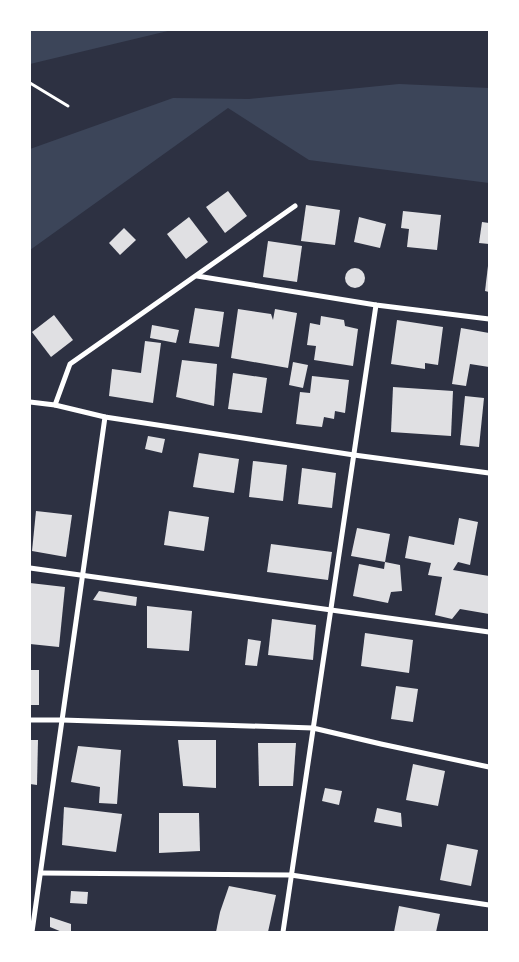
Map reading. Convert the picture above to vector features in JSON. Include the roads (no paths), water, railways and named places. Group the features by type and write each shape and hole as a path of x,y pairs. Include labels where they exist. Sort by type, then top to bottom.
{"street":[{"path":"55,405 70,364 295,206"},
{"path":"197,276 376,305 489,319"},
{"path":"283,932 376,305"},
{"path":"30,402 55,405 105,417 354,455 489,473"},
{"path":"32,932 105,417"},
{"path":"30,568 489,632"},
{"path":"30,720 313,728 489,767"},
{"path":"40,873 291,875 489,905"}]}
